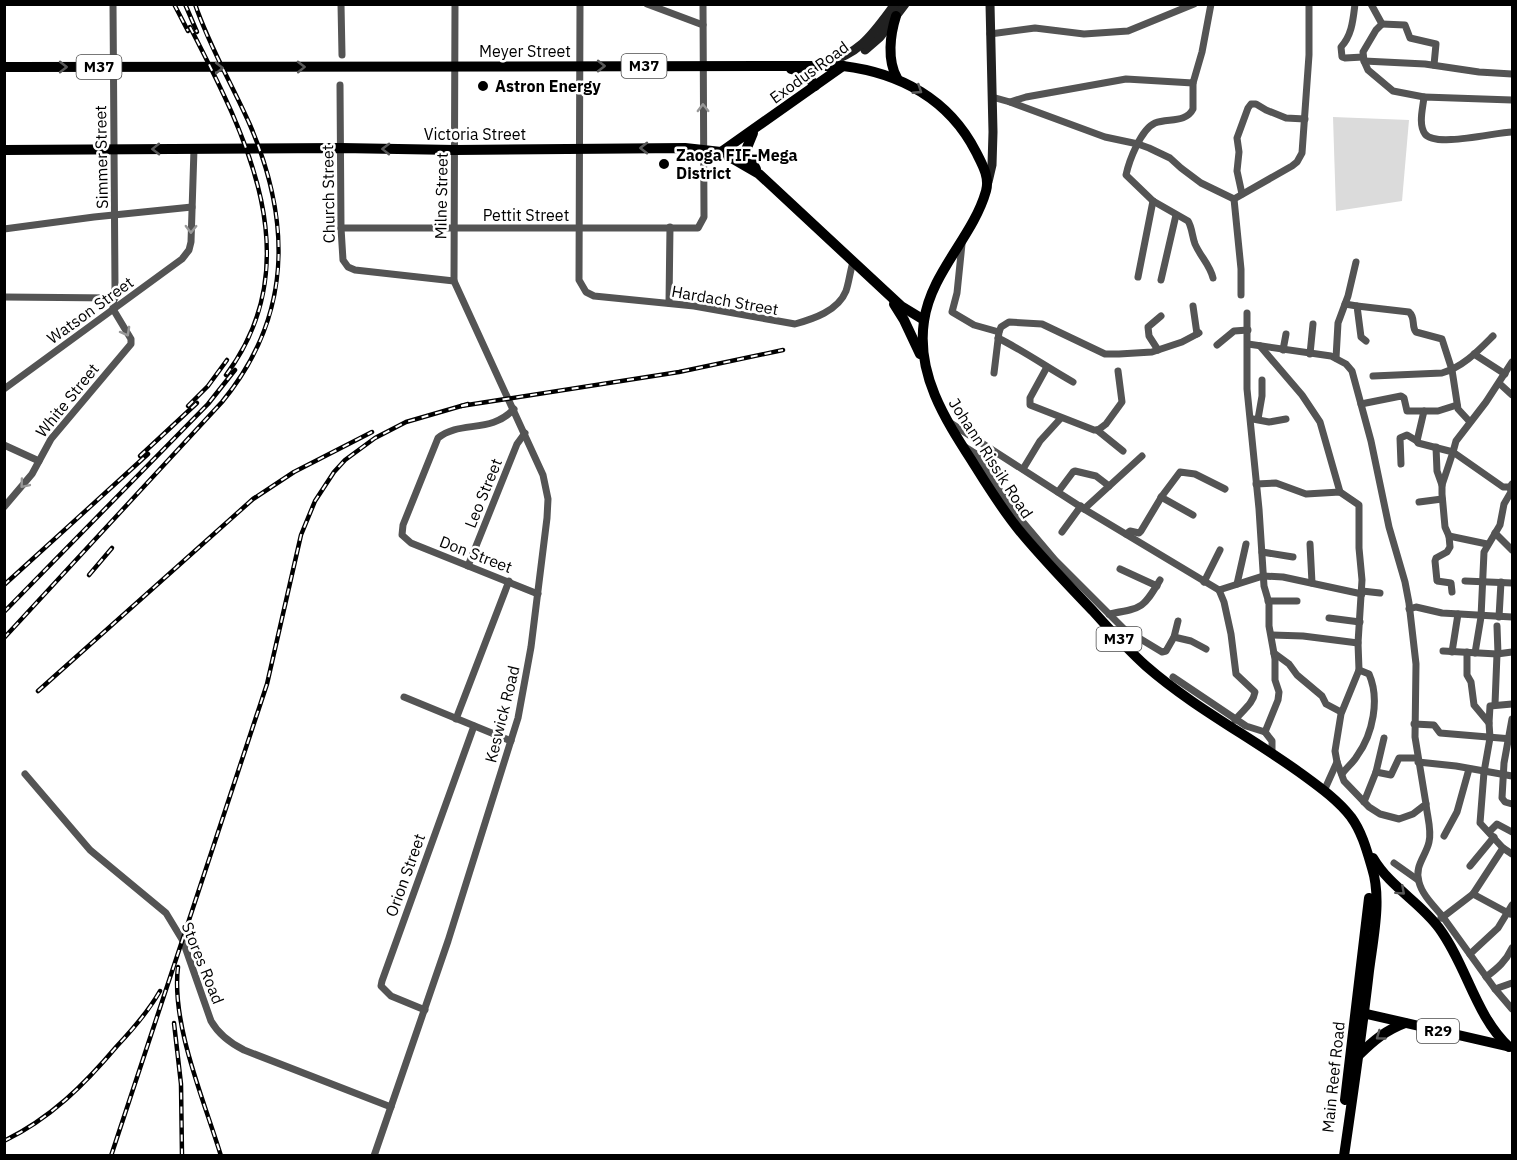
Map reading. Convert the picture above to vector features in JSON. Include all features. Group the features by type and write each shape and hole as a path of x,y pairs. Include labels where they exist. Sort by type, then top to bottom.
{"main road":[{"path":"896,16 891,33 891,66 897,78"},
{"name":"Meyer Street","path":"4,67 776,65 866,68 897,78 928,96 959,124 970,140 984,169 987,186"},
{"path":"776,65 804,73 814,86"},
{"name":"Exodus Road","path":"721,152 843,66"},
{"path":"755,130 746,150 759,174"},
{"name":"Victoria Street","path":"4,150 341,148 703,150 721,152 759,174 888,293 926,315"},
{"name":"Johann Rissik Road","path":"987,186 980,207 936,284 926,315 924,366 936,400 1000,506 1098,617 1146,666 1171,686 1272,752 1336,800 1352,818 1360,832 1368,859 1369,902 1360,1013"},
{"path":"888,293 904,320 924,366"},
{"path":"1365,845 1384,876 1439,920 1490,1026 1511,1047"},
{"name":"Main Reef Road","path":"1360,1013 1511,1047"},
{"name":"Main Reef Road","path":"1344,1155 1359,1055 1360,1013"},
{"name":"Main Reef Road","path":"1339,1155 1360,1013"},
{"path":"1359,1055 1372,1041 1391,1028 1405,1023"}],"street":[{"name":"Simmer Street","path":"113,4 115,214 113,309"},
{"path":"341,4 342,55"},
{"name":"Milne Street","path":"454,281 455,4"},
{"path":"580,4 580,228"},
{"path":"647,4 703,25"},
{"path":"703,4 703,150"},
{"path":"819,66 849,54 866,42 895,4"},
{"name":"Exodus Road","path":"843,66 874,43 905,4"},
{"name":"Johann Rissik Road","path":"987,186 992,165 990,4"},
{"path":"990,34 1035,28 1084,34 1128,31 1194,4"},
{"path":"1211,4 1202,52 1193,83 1194,110 1184,118 1154,124 1145,132 1126,175 1153,201 1188,220 1195,244 1210,268 1212,278"},
{"path":"1234,199 1297,162 1304,149 1309,4"},
{"path":"1355,4 1349,37 1341,47 1344,58 1512,74"},
{"path":"1371,4 1382,24"},
{"path":"1434,65 1436,44 1410,38 1405,25 1382,24 1363,52 1363,59 1368,70 1394,91 1424,97 1512,100"},
{"path":"1010,102 1026,96 1126,79 1193,83"},
{"name":"Church Street","path":"340,85 343,260 348,267 355,270 454,281"},
{"path":"1424,97 1422,127 1425,133 1432,138 1469,139 1512,132"},
{"path":"992,98 1010,102 1105,137 1138,144 1170,158 1188,174 1234,199"},
{"path":"1242,194 1236,171 1239,152 1237,138 1245,112 1251,104 1256,104 1278,116 1305,119"},
{"path":"4,229 115,214 192,207 194,149"},
{"name":"Pettit Street","path":"341,228 698,228 704,217 703,150"},
{"path":"1234,199 1241,269 1241,295"},
{"path":"1138,277 1153,201"},
{"name":"Watson Street","path":"4,389 182,259 189,250 191,242 192,207"},
{"path":"1161,280 1176,215"},
{"path":"669,227 669,303"},
{"name":"Hardach Street","path":"580,228 579,280 585,292 594,296 669,303 795,324 830,310 839,302 846,292 853,262"},
{"path":"962,238 957,293 952,312 974,325 999,335 1047,368 1073,382"},
{"path":"1336,358 1338,323 1356,262"},
{"name":"Keswick Road","path":"374,1155 425,1010 511,741 524,692 548,499 543,475 525,433 454,281"},
{"path":"4,297 115,298"},
{"path":"1345,303 1409,312 1413,316 1413,329 1416,332 1442,339 1452,370 1458,409 1470,422"},
{"path":"994,373 1001,327 1009,322 1042,324 1105,354 1158,350 1182,342 1198,333 1193,306"},
{"path":"1357,306 1361,337 1366,341"},
{"name":"White Street","path":"4,507 32,474 51,439 130,344 131,339 113,309"},
{"path":"1247,313 1247,389 1254,419 1263,576 1272,635 1275,680 1279,695 1266,732"},
{"path":"1158,350 1149,336 1148,327 1161,316"},
{"path":"1310,354 1313,324"},
{"path":"1217,345 1234,331 1248,330"},
{"path":"1283,350 1286,334"},
{"path":"1373,376 1442,373 1452,370 1493,336"},
{"path":"1248,344 1336,358 1346,363 1352,371 1389,527 1405,582 1409,609 1416,664 1414,724 1417,760 1430,833 1429,842 1419,864 1418,880 1439,920 1470,954 1512,1009"},
{"path":"1260,346 1302,395 1320,422 1340,492"},
{"path":"1474,354 1504,374"},
{"path":"1452,592 1451,583 1437,581 1435,561 1448,551 1449,536 1445,527 1442,485 1456,441 1500,384 1512,362"},
{"path":"1047,368 1030,398 1030,405 1097,430 1123,451"},
{"path":"1097,430 1106,424 1122,402 1118,371"},
{"path":"1254,419 1262,396 1262,380"},
{"path":"1500,384 1512,395"},
{"path":"1361,404 1401,396 1404,398 1406,410 1438,411 1457,405"},
{"name":"Don Street","path":"514,409 501,421 449,431 436,441 403,525 402,535 411,543 538,594"},
{"path":"1417,441 1424,411"},
{"path":"1023,469 1035,448 1061,418"},
{"path":"1254,419 1269,422 1286,419"},
{"path":"948,421 1082,508 1219,590 1231,634 1236,674 1255,692 1249,706 1235,720"},
{"name":"Leo Street","path":"468,566 517,444 525,433"},
{"path":"1401,464 1400,438 1407,435 1421,444 1453,452 1503,487 1511,485 1511,492 1504,504 1500,525 1484,552 1481,617 1467,675 1471,682 1474,705 1489,723"},
{"path":"4,445 39,461"},
{"path":"962,446 976,454 1011,508 1055,560 1136,638 1162,652 1166,651 1174,637 1178,621"},
{"path":"1436,447 1437,471 1442,485"},
{"path":"1062,532 1082,508 1142,456"},
{"path":"1058,492 1072,472 1076,471 1096,476 1109,486"},
{"path":"1126,534 1130,531 1141,531 1161,497 1180,472 1195,474 1225,489"},
{"path":"1256,484 1276,483 1306,494 1340,492 1356,502 1360,509 1359,549 1362,592 1358,643 1359,670 1341,712 1335,751 1337,762 1344,781 1364,802 1380,814 1398,819 1413,814 1426,804"},
{"path":"1161,497 1193,515"},
{"path":"1419,502 1442,499"},
{"path":"1495,533 1512,550"},
{"path":"1449,536 1487,544"},
{"path":"1237,584 1246,544"},
{"path":"1310,544 1312,583"},
{"path":"1204,582 1220,550"},
{"path":"1262,552 1293,557"},
{"path":"1098,617 1136,609 1146,602 1159,583 1120,569"},
{"path":"1219,590 1263,576 1283,577 1362,592 1380,593"},
{"path":"456,719 509,581"},
{"path":"1465,581 1512,583"},
{"path":"1499,617 1502,582"},
{"path":"1268,601 1297,601"},
{"path":"1409,609 1416,607 1458,615 1512,617"},
{"path":"1452,652 1458,615"},
{"path":"1329,618 1360,622"},
{"path":"1495,704 1497,626"},
{"path":"1272,635 1358,643"},
{"path":"1174,637 1191,641 1206,649"},
{"path":"1443,651 1497,654 1512,652"},
{"path":"1274,653 1286,660 1297,675 1322,696 1326,704 1341,712"},
{"path":"1342,774 1360,751 1375,710 1373,684 1369,674 1359,670"},
{"path":"1173,677 1235,720 1256,731 1266,732"},
{"path":"404,697 511,741"},
{"path":"1512,704 1490,706 1490,738 1484,772 1480,824 1512,854"},
{"path":"1512,719 1502,798 1505,802 1512,804"},
{"path":"1414,724 1434,725 1440,734 1511,738"},
{"name":"Orion Street","path":"425,1010 391,996 381,986 474,726"},
{"path":"1266,732 1272,741 1272,752"},
{"path":"1364,802 1376,772 1384,738"},
{"path":"1376,772 1391,775 1399,758 1512,776"},
{"path":"1324,791 1337,762"},
{"path":"1444,836 1457,812 1469,769"},
{"name":"Stores Road","path":"25,774 90,850 166,914 183,941 211,1021 217,1031 232,1044 244,1050 391,1107"},
{"path":"1470,866 1497,824 1512,832"},
{"path":"1439,920 1473,894 1503,848"},
{"path":"1394,863 1418,880"},
{"path":"1473,894 1510,914"},
{"path":"1470,954 1498,928 1510,914 1512,905"},
{"path":"1486,976 1499,968 1507,959 1512,948"},
{"path":"1495,989 1512,983"}],"shaded area":[{"path":"1333,117 1409,120 1402,201 1336,211"}],"railway":[{"path":"174,4 188,31"},
{"path":"185,4 197,32"},
{"path":"4,638 222,402 245,370 262,337 273,303 278,268 278,233 273,198 264,162 250,125 195,4"},
{"path":"190,27 231,111 248,155 261,199 267,244 264,288 251,332 226,375"},
{"path":"461,406 679,372 783,350"},
{"path":"188,406 208,386 227,360"},
{"path":"4,612 208,404 235,370"},
{"path":"140,456 197,403"},
{"path":"111,1156 267,684 301,535 315,501 345,460 375,438 406,422 468,404"},
{"path":"38,691 253,499 294,472 372,432"},
{"path":"4,585 148,454"},
{"path":"89,575 112,548"},
{"path":"178,967 179,1013 184,1037 221,1156"},
{"path":"4,1141 37,1122 79,1087 134,1027 160,991"},
{"path":"174,1023 181,1084 182,1156"}],"place":[{"name":"Astron Energy","path":"483,86"},
{"name":"Zaoga FIF-Mega District","path":"664,164"}]}
